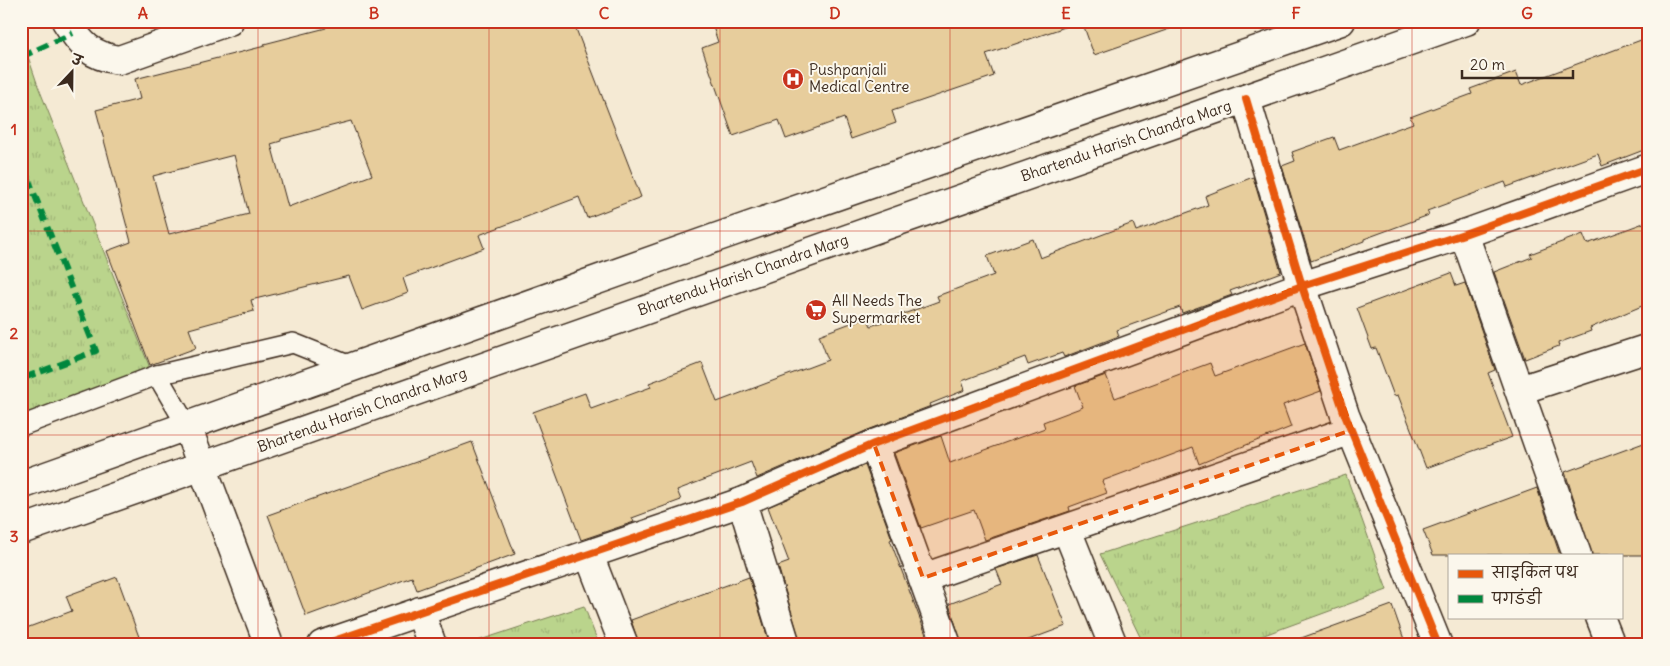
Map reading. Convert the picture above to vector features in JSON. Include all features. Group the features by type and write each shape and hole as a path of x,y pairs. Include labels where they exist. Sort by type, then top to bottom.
{"street":[{"path":"66,21 87,49 102,57 119,60 229,21"},
{"path":"21,485 715,238 1340,21"},
{"name":"Bhartendu Harish Chandra Marg","path":"21,530 1466,21"},
{"path":"1246,99 1302,286 1352,430 1438,645"},
{"path":"322,645 742,502 874,444 1302,286 1464,234 1649,168"},
{"path":"1464,234 1577,554"},
{"path":"1520,390 1648,351"},
{"path":"187,426 204,466 269,645"},
{"path":"923,578 1067,530 1352,430"},
{"path":"874,444 947,645"},
{"path":"742,502 786,645"},
{"path":"1067,530 1112,645"},
{"path":"590,555 624,645"},
{"path":"420,611 432,645"},
{"path":"1600,618 1611,645"}],"lane":[{"path":"21,426 157,375 293,343 353,367"},
{"path":"157,375 187,426"}],"highlighted area":[{"path":"1302,286 1352,430 923,578 874,444"}],"green space":[{"path":"21,36 38,86 152,373 21,419"},
{"path":"1346,475 1387,590 1237,645 1144,645 1100,554"},
{"path":"584,606 599,645 465,645"}],"building":[{"path":"324,21 573,21 641,197 587,218 579,197 479,235 484,248 403,278 408,293 362,310 349,276 251,300 254,311 189,329 196,348 150,365 107,251 131,242 96,110 140,99 135,79 265,46 264,44 326,28","holes":["351,121 372,175 288,207 271,144 281,141 281,139","234,155 249,214 169,234 153,176"]},
{"path":"711,21 1067,21 1068,26 986,54 994,76 892,111 896,123 851,139 844,118 786,139 779,120 733,136 702,48 718,42"},
{"path":"1082,21 1177,21 1178,26 1094,55"},
{"path":"1649,37 1649,148 1602,166 1598,154 1507,187 1505,182 1427,211 1429,215 1311,261 1282,166 1295,161 1292,152 1334,137 1339,150 1413,123 1410,117 1472,94 1470,89 1516,72 1521,85"},
{"path":"1253,177 1281,272 1230,291 1232,295 1182,313 1180,307 1117,330 1119,336 1064,357 1062,353 1028,365 1025,357 962,381 965,390 757,478 751,462 677,490 681,500 632,518 634,522 581,540 533,412 585,393 591,409 651,387 649,383 702,363 717,402 828,360 819,335 867,317 871,326 939,301 937,296 994,275 987,256 1033,239 1040,258 1133,223 1136,231 1208,205 1205,196"},
{"path":"1649,221 1649,303 1590,328 1591,331 1558,343 1559,346 1525,359 1494,272 1532,257 1530,254 1583,234 1587,244"},
{"path":"1451,273 1456,286 1465,283 1495,370 1488,373 1512,437 1426,468 1398,395 1394,396 1376,348 1372,349 1357,308"},
{"path":"1305,343 1321,391 1283,405 1291,427 1199,464 1193,447 1102,481 1107,493 1069,507 1070,511 985,540 974,510 921,528 894,453 941,436 950,463 1045,428 1043,422 1083,407 1075,386 1106,375 1115,398 1210,363 1215,376"},
{"path":"1649,441 1649,555 1592,554 1565,472"},
{"path":"472,442 515,554 417,590 412,577 306,616 268,515"},
{"path":"865,465 892,539 890,540 930,645 801,645 778,566 789,562 768,507"},
{"path":"1537,488 1560,554 1433,555 1423,530"},
{"path":"1038,555 1066,626 1015,645 962,645 949,604 1002,584 996,569"},
{"path":"117,577 142,645 21,645 21,630 72,611 66,596"},
{"path":"749,577 770,645 639,645 631,620"},
{"path":"1392,605 1406,645 1294,645 1293,641"}],"marked path":[{"path":"21,57 73,33"},
{"path":"21,160 96,351 21,379"}],"cycle path":[{"path":"1246,99 1302,286 1345,415 1438,645"},
{"path":"322,645 742,502 874,444 1302,286 1464,234 1649,168"}],"place":[{"name":"Pushpanjali Medical Centre","path":"793,79"},
{"name":"All Needs The Supermarket","path":"816,310"}]}
